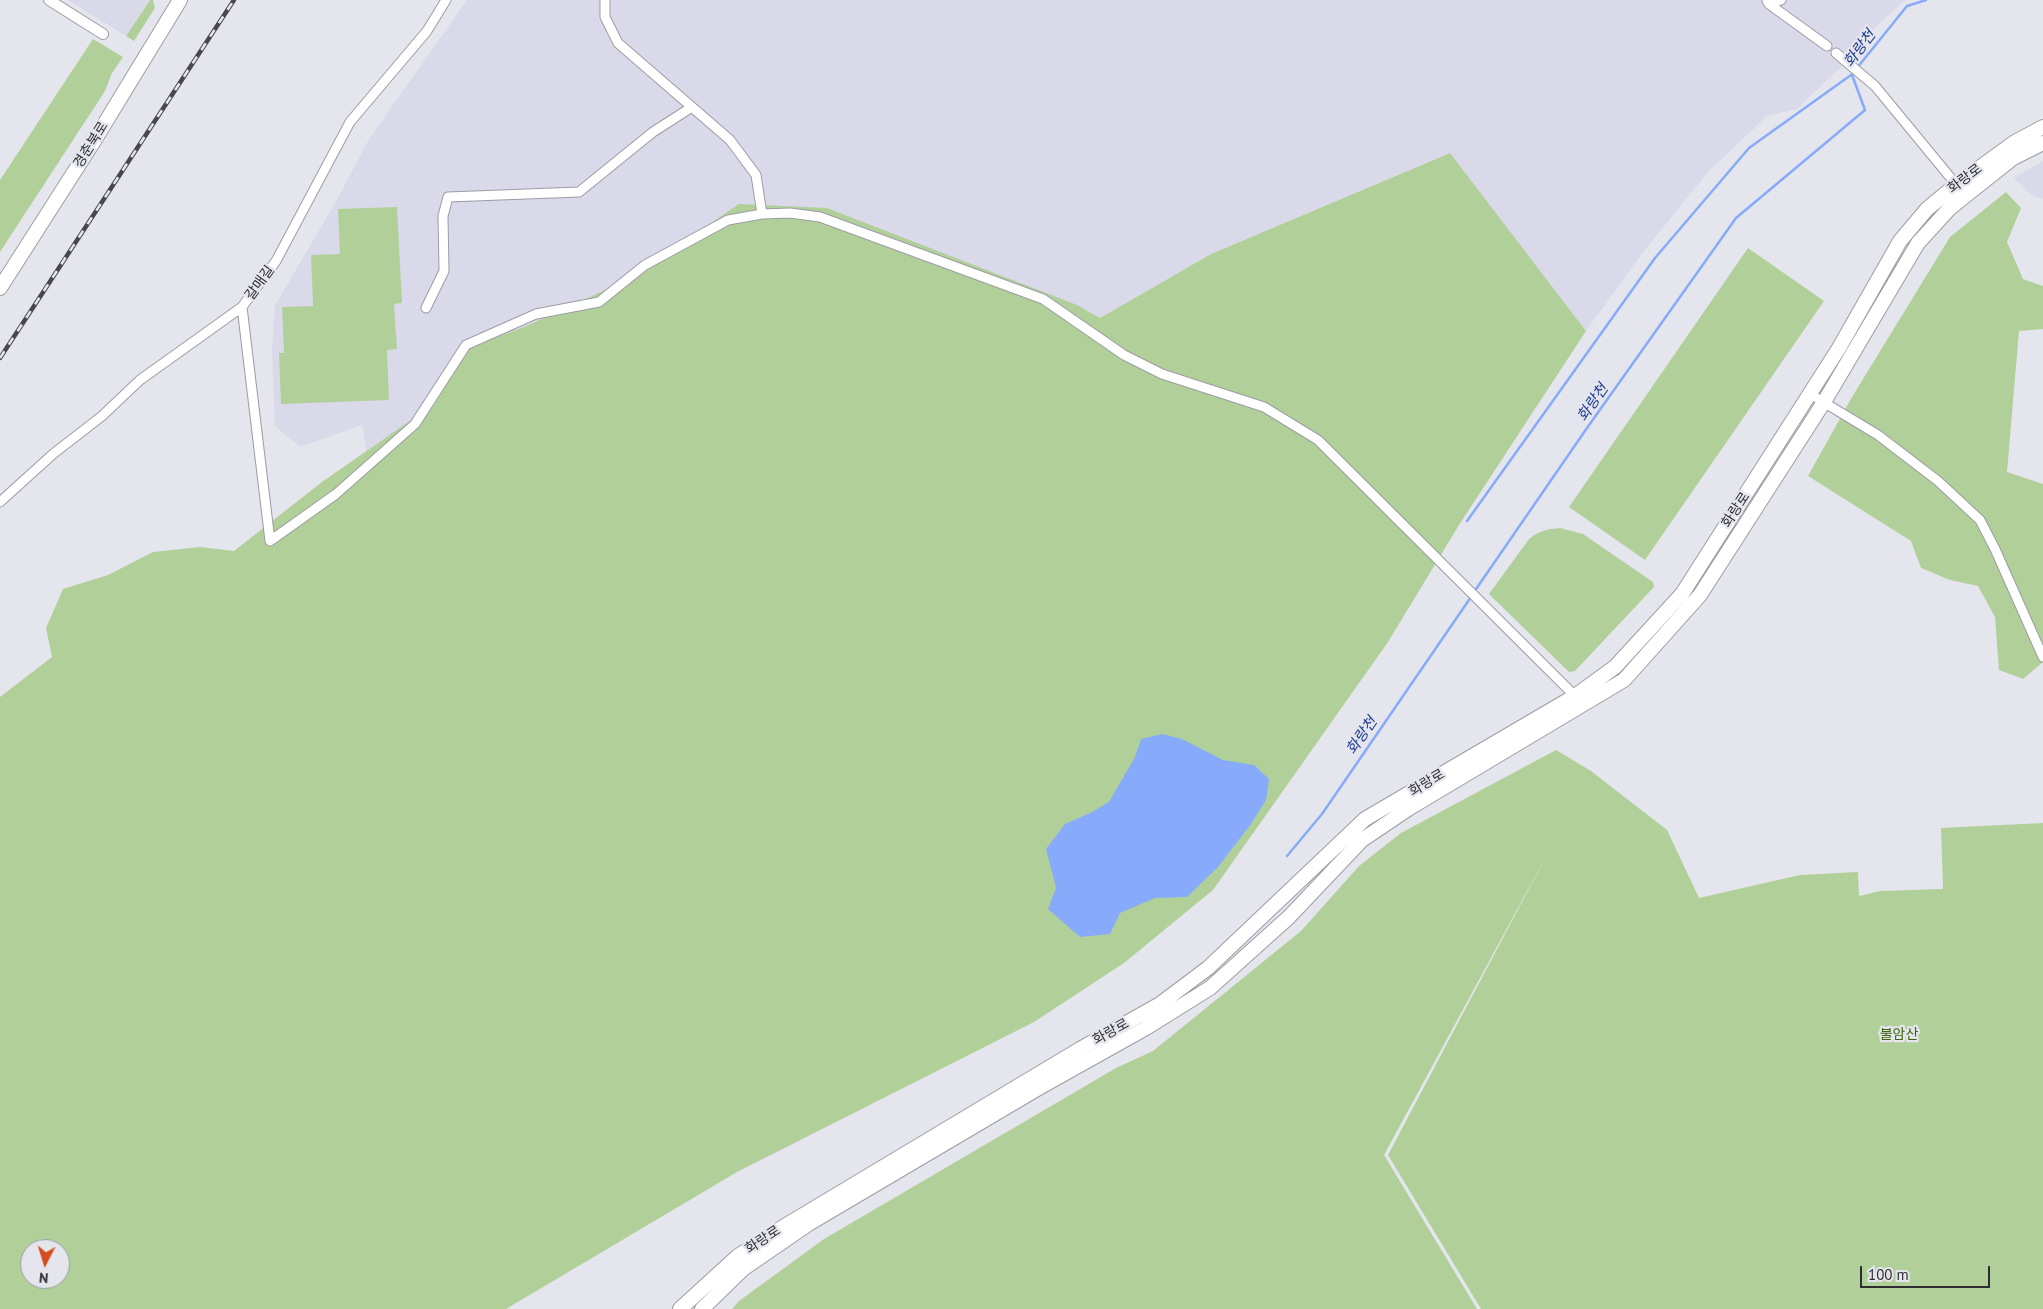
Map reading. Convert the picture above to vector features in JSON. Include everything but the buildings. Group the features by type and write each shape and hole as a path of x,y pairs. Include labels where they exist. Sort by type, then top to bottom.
{"main road":[{"name":"경춘북로","path":"0,288 94,141 180,0"},
{"name":"화랑로","path":"702,1309 743,1270 810,1223 1037,1089 1146,1028 1210,988 1290,917 1362,840 1408,808 1579,700 1615,667 1682,594 1810,394 1900,241 1927,209 1956,185 2015,142 2043,127"},
{"name":"화랑로","path":"680,1309 738,1256 788,1224 1072,1054 1160,1004 1208,968 1366,819 1579,700 1624,680 1700,595 1824,402 1918,243 1949,209 2013,158 2043,142"}],"street":[{"path":"49,0 103,34"},
{"name":"갈매길","path":"0,502 54,454 102,416 140,380 242,307 276,261 350,122 427,30 446,0"},
{"path":"605,0 605,18 618,43 730,140 756,175 762,214"},
{"path":"1767,2 1781,0"},
{"path":"1767,2 1827,46"},
{"path":"1837,54 1875,86 1966,196"},
{"path":"426,308 444,271 443,216 448,197 579,192 653,132 692,107"},
{"path":"242,307 270,541 336,494 414,424 466,345 536,314 599,302 645,265 728,220 762,214 790,213 820,217 1043,299 1124,355 1162,374 1264,407 1318,440 1579,700"},
{"path":"1810,394 1886,441 1938,481 1980,520 1995,549 2043,657"}],"shaded area":[{"path":"68,0 149,0 126,36"},
{"path":"467,0 1905,0 1868,34 1842,66 1797,109 1767,116 1708,172 1644,251 1586,331 1449,153 1211,254 1100,318 1077,305 650,264 607,289 524,327 470,347 434,404 367,451 362,425 300,447 275,426 272,350 275,305 333,207 369,139"},
{"path":"2043,161 2043,199 2031,195 2014,178"}],"green space":[{"path":"150,0 153,0 155,8 134,41 126,36"},
{"path":"93,39 123,57 112,73 105,91 0,252 0,180"},
{"path":"1450,153 1586,331 1459,525 1388,642 1213,890 1124,963 1034,1022 737,1172 506,1309 0,1309 0,697 52,657 46,628 63,589 108,575 153,552 200,547 234,551 322,482 434,404 470,347 524,327 607,289 650,264 739,204 827,208 1077,305 1100,318 1211,254"},
{"path":"2006,192 2021,208 2007,242 2023,279 2043,286 2043,329 2019,331 2007,472 2043,484 2043,662 2023,679 1999,670 1995,617 1978,586 1950,580 1921,568 1911,541 1808,476 1852,397 1950,237"},
{"path":"397,207 402,303 394,304 397,349 387,350 389,400 281,404 279,353 284,353 282,307 313,306 311,255 340,254 338,209"},
{"path":"1748,248 1824,301 1645,560 1569,507"},
{"path":"1560,528 1583,534 1653,582 1654,587 1575,671 1569,672 1489,594 1529,539 1543,531"},
{"name":"불암산","path":"1556,750 1591,771 1667,830 1699,898 1800,875 1858,872 1859,896 1880,891 1943,889 1941,828 2043,823 2043,1309 1481,1309 1388,1155 1550,849 1384,1155 1477,1309 732,1309 739,1301 824,1239 1116,1068 1153,1051 1301,931 1359,866 1401,833"}],"water":[{"path":"1162,734 1182,739 1223,760 1254,765 1269,779 1266,800 1251,824 1218,867 1187,897 1155,898 1120,913 1110,934 1080,937 1048,909 1056,888 1046,849 1065,824 1109,802 1135,757 1141,739"}],"waterway":[{"name":"화랑천","path":"1857,68 1907,6 1926,0"},
{"name":"화랑천","path":"1474,592 1587,428 1736,218 1865,110 1852,75 1854,72"},
{"path":"1467,521 1655,258 1749,148 1851,75"},
{"name":"화랑천","path":"1287,856 1322,814 1471,597"}],"railway":[{"path":"0,358 234,0"}]}
